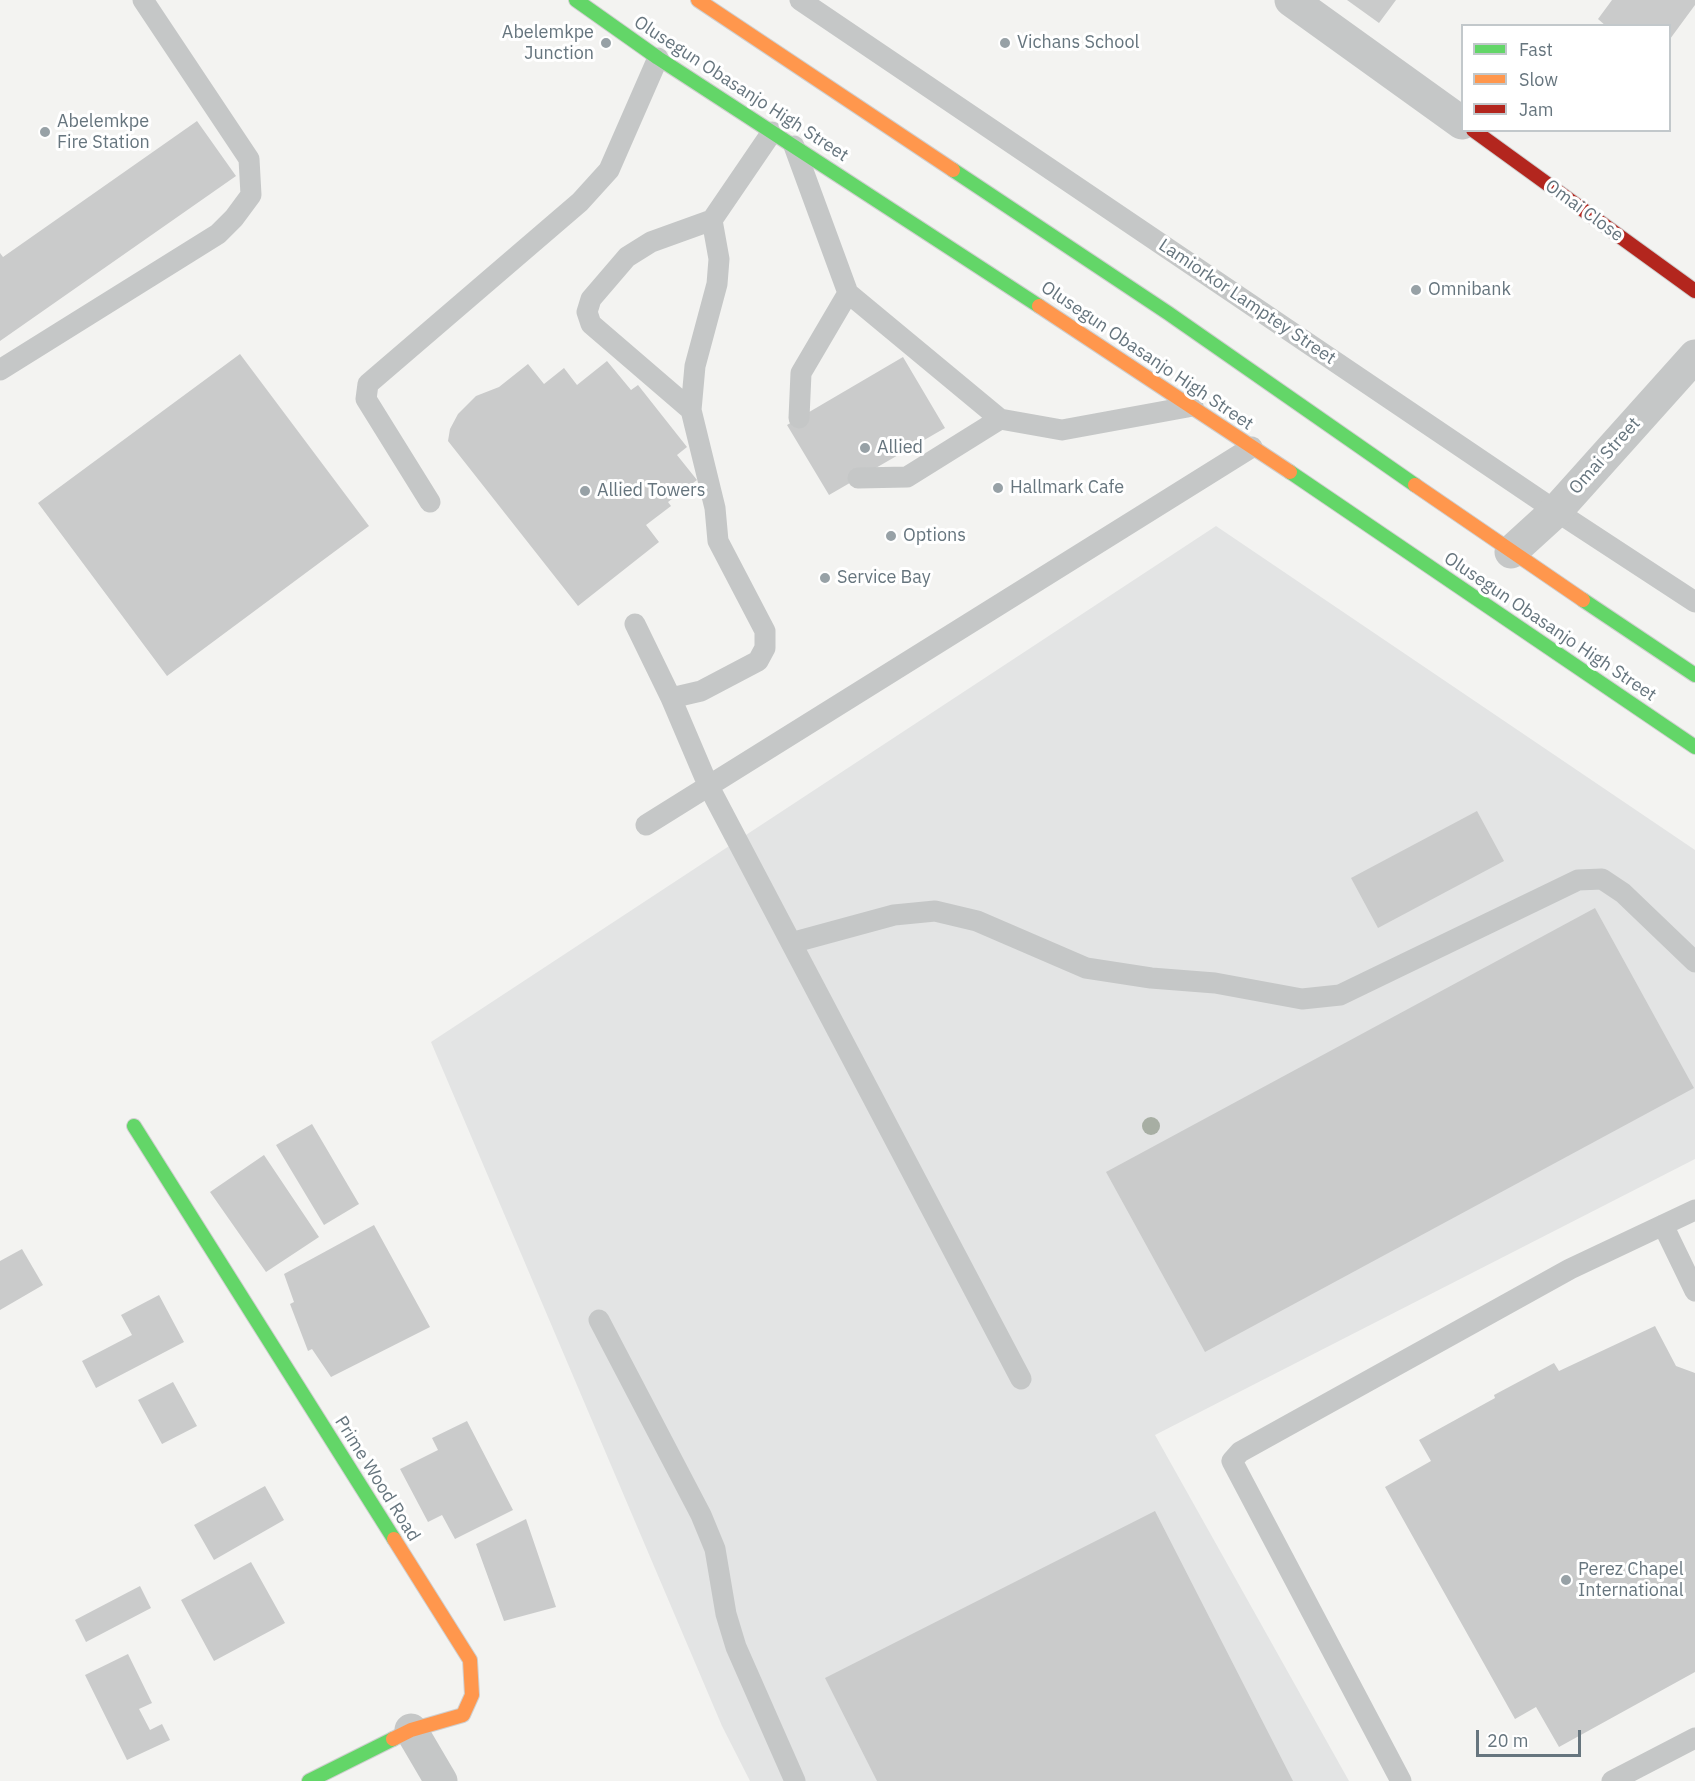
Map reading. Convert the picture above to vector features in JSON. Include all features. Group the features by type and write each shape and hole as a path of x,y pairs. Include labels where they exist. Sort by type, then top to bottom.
{"main road":[{"name":"Olusegun Obasanjo High Street","path":"576,0 658,58 1192,406 1695,747"},
{"path":"698,0 1168,313 1511,552 1695,675"},
{"name":"Omai Close","path":"1476,132 1695,291"},
{"name":"Prime Wood Road","path":"134,1126 470,1660 472,1695 463,1714 411,1730 309,1781"}],"street":[{"path":"1291,0 1461,122"},
{"name":"Omai Street","path":"1511,552 1556,511 1695,356"},
{"path":"411,1730 441,1781"}],"lane":[{"path":"0,370 219,234 251,195 249,159 143,0"},
{"name":"Lamiorkor Lamptey Street","path":"800,0 1556,511 1695,602"},
{"path":"430,502 366,399 368,384 580,202 609,170 658,58"},
{"path":"692,410 591,324 587,312 591,299 627,257 651,242 712,220 772,132"},
{"path":"794,145 848,294 1000,419 1062,430 1192,406"},
{"path":"671,699 701,692 758,661 765,648 765,631 718,541 715,508 692,410 695,366 717,284 719,259 712,220"},
{"path":"799,418 801,373 848,294"},
{"path":"858,478 907,477 1000,419"},
{"path":"646,825 1252,447"},
{"path":"635,624 671,699 708,785 1021,1379"},
{"path":"791,943 894,915 935,911 977,921 1086,968 1151,978 1215,983 1302,999 1340,995 1578,880 1602,879 1623,893 1695,962"},
{"path":"1401,1781 1232,1461 1240,1452 1570,1269 1695,1210"},
{"path":"1663,1226 1695,1291"},
{"path":"598,1320 701,1515 715,1549 726,1614 736,1647 795,1781"},
{"path":"1612,1781 1695,1737"}],"shaded area":[{"path":"1216,526 1695,850 1695,1159 1155,1435 1349,1781 750,1781 722,1726 431,1042"}],"building":[{"path":"1347,0 1396,0 1379,23"},
{"path":"1612,0 1695,0 1695,5 1671,38 1671,24 1604,24 1598,19"},
{"path":"197,121 236,176 0,341 0,253 3,257"},
{"path":"240,354 369,526 167,676 38,503"},
{"path":"903,357 945,428 829,495 787,425"},
{"name":"Allied Towers","path":"607,361 631,390 638,385 687,447 677,455 697,480 668,502 671,506 646,525 659,542 578,606 448,441 450,429 458,414 476,396 499,387 528,364 544,384 564,368 577,385"},
{"path":"1477,811 1504,861 1378,928 1351,878"},
{"path":"1595,908 1694,1088 1205,1352 1106,1172"},
{"path":"312,1124 359,1204 324,1225 276,1145"},
{"path":"264,1155 319,1237 266,1272 210,1192"},
{"path":"374,1225 430,1327 331,1377 312,1349 308,1351 290,1304 294,1302 284,1274"},
{"path":"22,1249 43,1285 0,1310 0,1261"},
{"path":"159,1295 184,1342 96,1388 82,1361 132,1335 121,1315"},
{"name":"Perez Chapel International","path":"1655,1326 1676,1366 1695,1373 1695,1672 1559,1747 1536,1707 1515,1719 1385,1487 1431,1461 1419,1440 1495,1398 1494,1395 1554,1363 1559,1371"},
{"path":"173,1382 197,1426 162,1444 138,1400"},
{"path":"467,1421 513,1510 455,1539 442,1515 428,1522 400,1469 438,1450 432,1438"},
{"path":"265,1486 284,1520 214,1560 194,1525"},
{"path":"1155,1511 1293,1781 877,1781 825,1678"},
{"path":"526,1519 556,1607 504,1621 476,1544"},
{"path":"251,1562 285,1623 214,1661 181,1600"},
{"path":"140,1586 151,1608 86,1642 75,1620"},
{"path":"128,1654 152,1703 139,1709 150,1730 162,1724 170,1740 127,1760 85,1675"}],"traffic: fast":[{"path":"576,0 658,58 1039,306"},
{"path":"953,170 1168,313 1415,485"},
{"path":"1290,472 1695,747"},
{"path":"1583,600 1695,675"},
{"path":"134,1126 394,1539"},
{"path":"309,1781 393,1739"}],"traffic: slow":[{"path":"698,0 953,170"},
{"path":"1039,306 1290,472"},
{"path":"1415,485 1583,600"},
{"path":"393,1739 411,1730 463,1715 472,1695 470,1660 394,1539"}],"traffic: jam":[{"path":"1476,132 1695,291"}],"place":[{"name":"Abelemkpe Junction","path":"606,43"},
{"name":"Vichans School","path":"1005,43"},
{"name":"Abelemkpe Fire Station","path":"45,132"},
{"name":"Omnibank","path":"1416,290"},
{"name":"Allied","path":"865,448"},
{"name":"Hallmark Cafe","path":"998,488"},
{"name":"Allied Towers","path":"585,491"},
{"name":"Options","path":"891,536"},
{"name":"Service Bay","path":"825,578"},
{"name":"Perez Chapel International","path":"1566,1580"}]}
